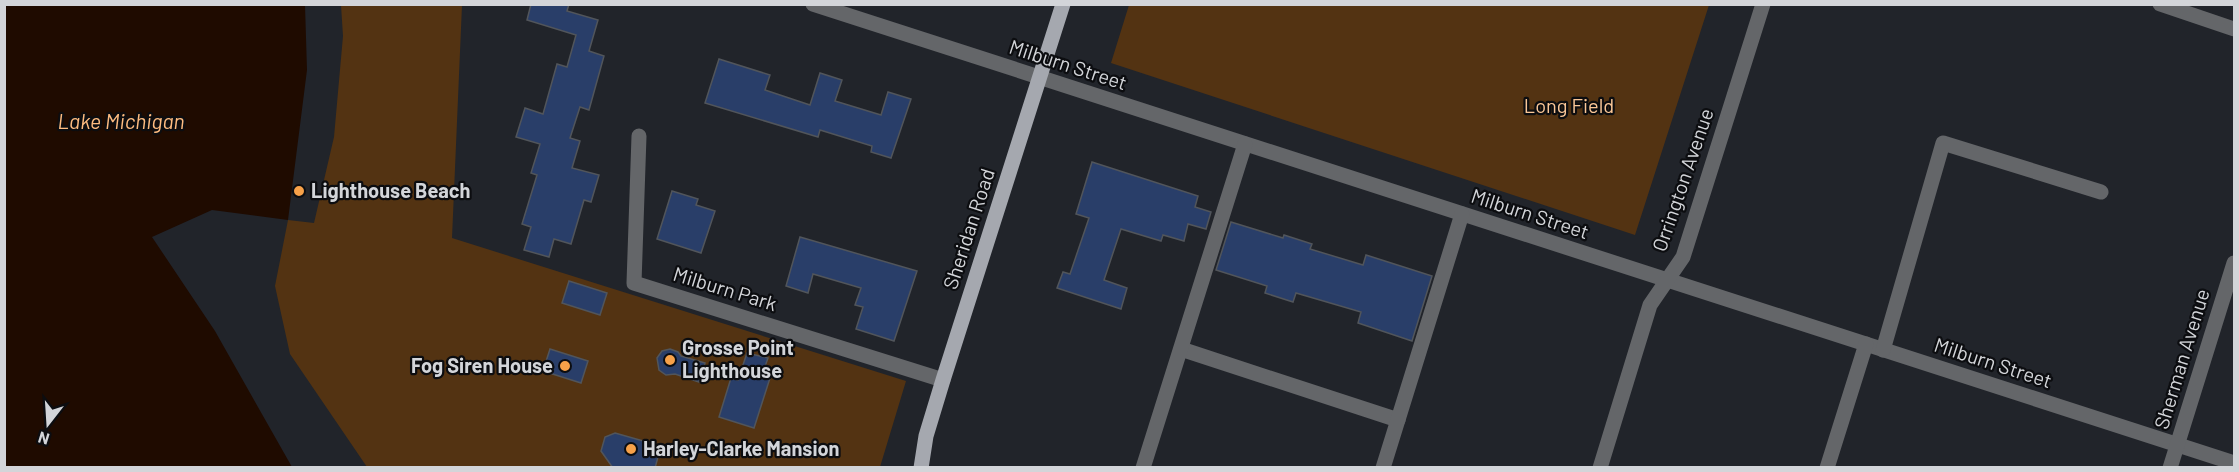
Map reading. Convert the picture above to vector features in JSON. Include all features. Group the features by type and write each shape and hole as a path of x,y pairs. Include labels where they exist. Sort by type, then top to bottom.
{"main road":[{"name":"Sheridan Road","path":"921,468 926,436 943,380 1063,4"}],"street":[{"name":"Milburn Street","path":"813,4 832,7 1040,78 2235,463"},
{"name":"Orrington Avenue","path":"1600,468 1650,305 1683,257 1763,4"},
{"path":"2160,4 2235,29"},
{"name":"Milburn Park","path":"639,136 634,283 943,380"},
{"path":"1883,350 1943,143 2101,192"},
{"path":"1143,468 1245,144"},
{"path":"1383,468 1462,214"},
{"name":"Sherman Avenue","path":"2170,468 2235,263"},
{"path":"1827,468 1866,344"},
{"path":"1180,349 1398,420"}],"green space":[{"name":"Long Field","path":"1129,4 1709,5 1635,235 1111,63"},
{"path":"341,5 462,5 452,238 906,381 880,467 367,467 290,354 275,286 288,220 314,223 334,137 343,36"}],"water":[{"name":"Lake Michigan","path":"4,5 305,5 307,70 288,220 212,210 152,237 215,331 292,467 5,467"}],"building":[{"path":"531,4 569,4 567,11 598,20 589,51 604,56 589,110 580,107 570,138 580,141 572,168 599,175 591,202 584,200 571,244 554,239 549,257 524,250 531,227 522,224 537,175 531,173 540,144 516,137 525,108 543,114 557,64 567,67 576,35 527,20"},
{"path":"719,59 770,75 765,90 810,105 820,73 842,80 835,101 881,115 888,92 911,99 891,158 871,152 872,146 820,130 818,137 705,103"},
{"path":"1092,162 1198,196 1195,207 1211,212 1206,229 1188,224 1184,241 1163,235 1161,241 1121,229 1104,280 1127,288 1121,309 1057,288 1063,272 1070,274 1089,218 1076,214"},
{"path":"672,191 698,199 696,205 715,211 701,253 657,239"},
{"path":"1231,222 1283,238 1284,235 1312,244 1310,249 1363,265 1366,255 1432,276 1412,341 1358,323 1361,312 1296,293 1293,302 1265,293 1267,286 1216,270"},
{"path":"800,237 917,271 894,341 856,329 863,307 855,305 861,288 813,274 808,293 786,286"},
{"name":"Fog Siren House","path":"569,281 607,293 600,315 562,303"},
{"name":"Fog Siren House","path":"550,349 588,361 581,383 543,371"},
{"path":"670,349 681,356 705,363 699,382 675,374 666,375 659,370 657,358 662,351"},
{"path":"747,353 768,358 763,372 771,375 754,428 719,417 731,378 738,380"},
{"name":"Harley-Clarke Mansion","path":"615,433 661,446 655,468 613,468 601,451 605,437"}],"place":[{"name":"Lighthouse Beach","path":"299,191"},
{"name":"Grosse Point Lighthouse","path":"670,360"},
{"name":"Fog Siren House","path":"565,366"},
{"name":"Harley-Clarke Mansion","path":"631,449"}]}
